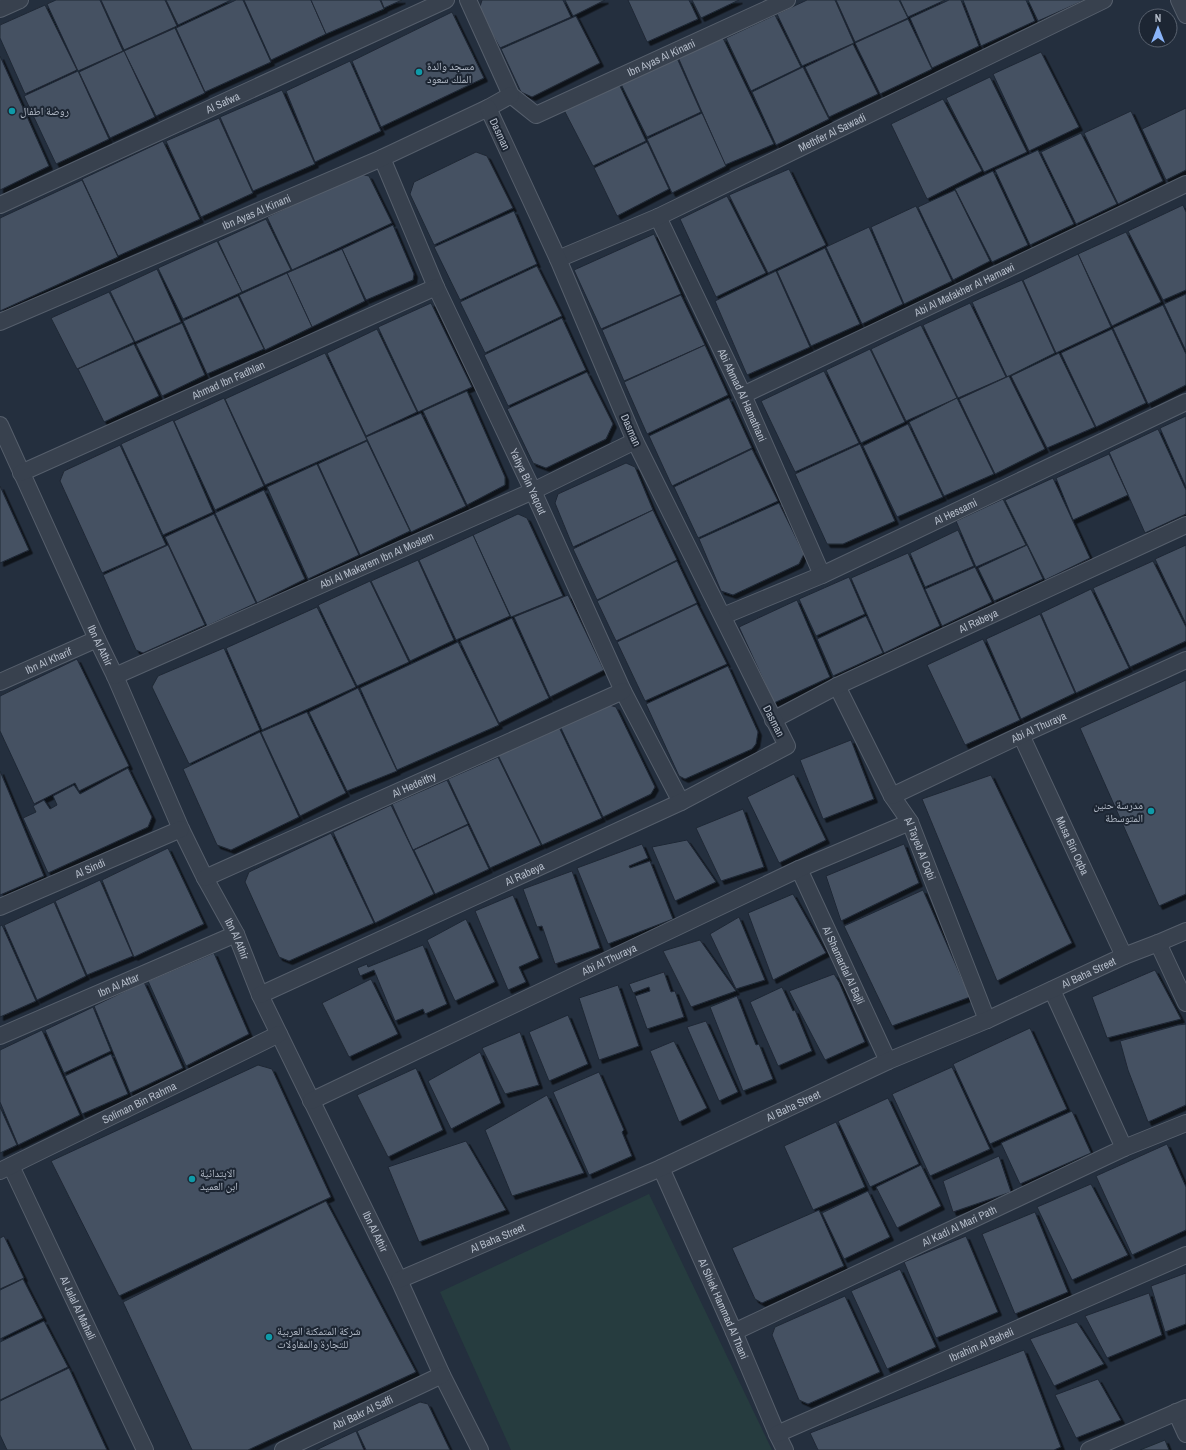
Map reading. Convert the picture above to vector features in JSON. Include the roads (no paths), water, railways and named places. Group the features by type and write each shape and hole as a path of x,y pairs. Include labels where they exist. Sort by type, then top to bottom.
{"street":[{"path":"0,9 20,0"},
{"name":"Al Safwa","path":"0,205 446,0"},
{"path":"468,0 511,95"},
{"name":"Ibn Ayas Al Kinani","path":"0,322 382,158 488,108 511,95 536,115 787,0"},
{"name":"Methfer Al Sawadi","path":"558,259 658,217 1104,0"},
{"path":"1179,0 1186,15"},
{"name":"Dasman","path":"488,108 558,259 635,441 723,616 786,746"},
{"name":"Yahya Bin Yaqout","path":"382,158 436,287 533,491 623,691 681,802"},
{"name":"Abi Al Mafakher Al Hamawi","path":"743,395 1186,184"},
{"name":"Abi Ahmad Al Hamathani","path":"658,217 743,395 822,575"},
{"name":"Ahmad Ibn Fadhlan","path":"21,473 436,287"},
{"name":"Al Hessami","path":"723,616 822,575 1186,402"},
{"name":"Ibn Al Athir","path":"0,425 6,455 21,473 97,640 116,676 181,829 205,878 236,934 260,995 399,1280 442,1375 480,1450"},
{"name":"Abi Al Makarem Ibn Al Moslem","path":"116,676 533,491 635,441"},
{"name":"Al Rabeya","path":"773,720 837,686 1186,525"},
{"name":"Ibn Al Kharif","path":"0,682 97,640"},
{"name":"Abi Al Thuraya","path":"892,796 1021,735 1186,660"},
{"name":"Al Tayeb Al Oqbi","path":"837,686 892,796 910,822 987,1020"},
{"name":"Al Hedeithy","path":"205,878 623,691"},
{"name":"Musa Bin Oqba","path":"1021,735 1124,956"},
{"name":"Al Rabeya","path":"260,995 681,802 786,746"},
{"name":"Abi Al Thuraya","path":"311,1101 799,869 910,822"},
{"name":"Al Sindi","path":"0,907 181,829"},
{"name":"Al Shamardal Al Bajli","path":"799,869 888,1062"},
{"name":"Al Baha Street","path":"399,1280 661,1168 888,1062 987,1020 1124,956 1186,931"},
{"name":"Ibn Al Attar","path":"0,1036 236,934"},
{"path":"1158,943 1186,1003"},
{"path":"1052,990 1124,1148"},
{"name":"Soliman Bin Rahma","path":"6,1168 279,1034"},
{"name":"Al Kadi Al Mari Path","path":"734,1332 1124,1148 1185,1125"},
{"name":"Al Jalal Al Mahali","path":"6,1168 145,1450"},
{"name":"Al Shiek Hammad Al Thani","path":"661,1168 785,1450"},
{"name":"Ibrahim Al Baheli","path":"777,1434 1186,1255"},
{"name":"Abi Bakr Al Saffi","path":"283,1450 442,1375"},
{"path":"1089,1450 1181,1410 1186,1434"}],"place":[{"name":"مسجد والدة الملك سعود","path":"419,72"},
{"name":"روضة اطفال","path":"12,111"},
{"name":"مدرسة حنين المتوسطة","path":"1151,811"},
{"name":"الابتدائية ابن العميد","path":"192,1179"},
{"name":"شركة المتمكنة العربية للتجارة والمقاولات","path":"269,1337"}]}
